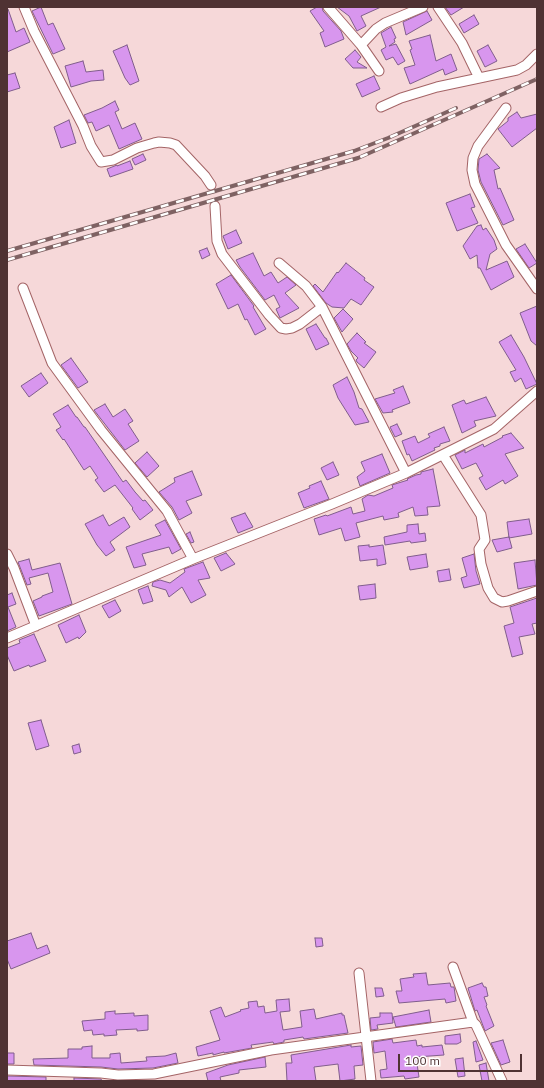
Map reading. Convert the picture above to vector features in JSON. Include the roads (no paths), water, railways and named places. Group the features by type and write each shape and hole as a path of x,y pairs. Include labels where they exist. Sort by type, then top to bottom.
{"street":[{"path":"24,7 34,31 83,126 91,146 101,162 113,160 137,148 154,143 170,143 176,145 190,159 211,185"},
{"path":"328,7 361,45 378,71"},
{"path":"361,45 376,29 385,23 423,7"},
{"path":"438,7 462,43 479,78"},
{"path":"381,107 401,98 437,87 517,70 526,65 537,54"},
{"path":"506,108 478,146 473,158 472,170 475,184 506,245 537,289"},
{"path":"216,206 217,241 222,254 269,315 281,328 292,328 300,324 322,307"},
{"path":"279,263 306,286 322,307 406,473"},
{"path":"23,288 52,363 101,430 167,511 193,559"},
{"path":"7,638 193,559 406,473 494,429 537,391"},
{"path":"443,455 481,515 485,540 479,549 480,564 488,588 494,598 502,602 537,591"},
{"path":"7,554 14,568 36,626"},
{"path":"453,967 473,1022 476,1025 502,1081"},
{"path":"359,973 371,1081"},
{"path":"7,1070 101,1073 118,1075 154,1074 271,1050 473,1022"}],"tunnel":[{"path":"211,185 215,206"}],"railway":[{"path":"7,260 358,158 537,79"},
{"path":"7,251 354,151 388,138 456,108"}]}
